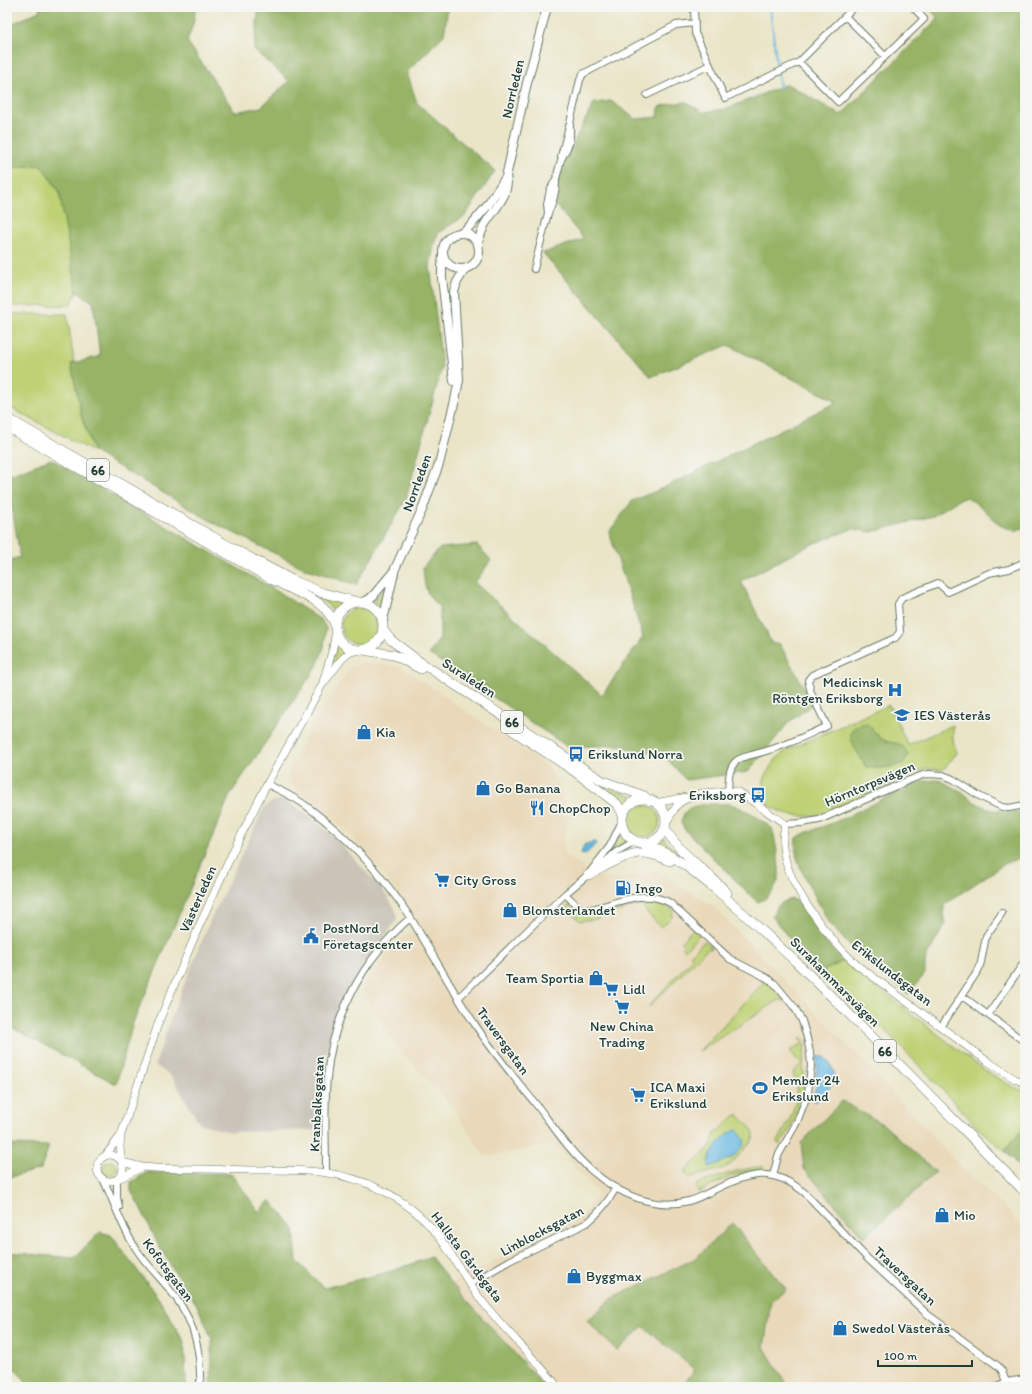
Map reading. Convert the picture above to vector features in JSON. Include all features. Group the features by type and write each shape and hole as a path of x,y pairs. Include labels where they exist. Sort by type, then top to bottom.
{"main road":[{"name":"Norrleden","path":"463,232 472,224 488,204 506,177 529,75 547,7"},
{"name":"Norrleden","path":"478,242 485,224 506,190 508,182 506,177"},
{"path":"463,232 472,235 478,242 480,253 477,260 472,265 465,268 455,268 448,263 444,254 444,246 448,238 455,233 463,232"},
{"name":"Norrleden","path":"444,254 442,278 455,400"},
{"name":"Norrleden","path":"383,625 394,571 420,516 439,464 455,400 459,380 454,292 457,282 465,268"},
{"name":"66","path":"7,418 234,549 292,580 318,592 375,607 380,612 383,625"},
{"name":"66","path":"7,427 257,571 319,603 329,613 338,636 343,643 350,648 360,650"},
{"name":"Norrleden","path":"360,602 368,600 373,596 394,571"},
{"path":"335,627 342,609 349,604 360,602"},
{"path":"360,650 371,647 378,641 383,625"},
{"name":"Suraleden","path":"383,625 390,640 420,662 578,766 603,781 644,796 653,802"},
{"name":"Suraleden","path":"360,650 394,655 416,666 574,771 617,804 623,817"},
{"path":"623,817 631,804 641,800 653,802"},
{"name":"66","path":"653,802 664,812 665,825"},
{"name":"66","path":"623,817 624,832 638,842"},
{"path":"638,842 647,843 655,840 660,836 665,825"},
{"name":"Surahammarsvägen","path":"665,825 674,843 716,881 743,912"},
{"name":"Surahammarsvägen","path":"638,842 653,846 683,862 743,912 835,1000 1025,1192"},
{"path":"588,875 631,854 651,854 670,861 695,876 743,912"}],"street":[{"path":"694,7 695,33 725,98 799,62 854,7"},
{"path":"799,62 838,102 924,18 913,7"},
{"path":"845,16 886,56"},
{"path":"534,269 548,213 548,199 550,190 556,179 566,130 570,123 580,80 583,74 676,25 695,23"},
{"path":"647,95 710,65"},
{"path":"728,791 730,771 735,762 742,757 772,750 827,726 811,693 808,680 812,675 895,638 900,632 898,604 902,598 938,583 948,592 989,573 1009,569 1025,562"},
{"name":"Västerleden","path":"322,685 333,648 335,627"},
{"name":"Västerleden","path":"121,1161 121,1135 159,1022 215,890 267,784 322,685 340,661 349,653 360,650"},
{"name":"Hörntorpsvägen","path":"785,824 802,824 819,820 910,779 929,774 943,775 953,779 981,797 1002,807 1009,808 1025,805"},
{"name":"Traversgatan","path":"267,784 308,807 343,837 381,878 410,918 458,998 491,1047 571,1150 593,1172 616,1188 638,1199 660,1203 677,1203 697,1199 739,1178 764,1174 773,1176 796,1186 868,1259 927,1314 998,1366 1002,1371 1006,1382"},
{"path":"665,825 677,805 684,800 702,793 728,791 739,792 785,824"},
{"path":"653,802 693,796"},
{"path":"588,875 610,846 623,817"},
{"name":"Erikslundsgatan","path":"785,824 783,847 788,869 793,881 825,930 846,956 987,1062 1025,1083"},
{"path":"458,998 565,894 616,852 638,842"},
{"path":"565,894 580,908 584,909 596,908 619,901 644,896 660,898 670,903 730,959 768,978 784,993 802,1021 808,1038 810,1053 810,1080 808,1093 801,1114 778,1156 773,1176"},
{"path":"941,1027 979,969 982,962 986,936 1002,913"},
{"name":"Kranbalksgatan","path":"326,1172 327,1079 332,1048 339,1023 350,996 366,968 390,938 410,918"},
{"path":"988,1015 1025,961"},
{"path":"962,996 1025,1042"},
{"name":"Västerleden","path":"104,1156 121,1135"},
{"path":"112,1155 121,1161 123,1170 118,1179 111,1181 103,1179 98,1173 97,1168 99,1162 104,1156 112,1155"},
{"name":"Hallsta Gårdsgata","path":"121,1161 142,1168 303,1170 326,1172 366,1183 393,1196 421,1217 435,1232 482,1302 558,1387"},
{"name":"Hallsta Gårdsgata","path":"118,1179 142,1168"},
{"name":"Kofotsgatan","path":"103,1179 128,1236 139,1254 176,1297 188,1318 193,1332 200,1364 200,1387"},
{"name":"Kofotsgatan","path":"118,1179 117,1197 120,1217"},
{"name":"Linblocksgatan","path":"470,1284 510,1261 587,1223 597,1215 616,1188"},
{"path":"995,1387 1006,1382 1025,1379"}],"shaded area":[{"path":"363,663 400,666 547,766 557,780 564,810 569,817 564,841 565,855 599,877 617,879 655,871 713,906 863,1061 962,1168 1025,1228 1025,1387 545,1387 450,1283 583,1216 598,1193 554,1144 485,1157 451,1106 399,1049 362,993 371,974 398,940 418,927 385,875 343,828 292,786 289,776 289,767 311,728 349,668"},
{"path":"283,799 307,814 334,837 381,888 394,907 397,914 397,920 375,950 346,995 334,1025 326,1054 322,1083 322,1130 229,1132 199,1123 172,1077 155,1065 173,1012 209,923 264,808 272,802"}],"green space":[{"path":"40,7 196,7 193,24 187,41 235,112 261,107 289,81 254,50 259,7 448,7 444,35 407,72 417,103 495,171 465,216 439,232 435,240 430,266 442,367 406,499 356,585 304,568 216,524 94,452 82,418 71,364 100,356 93,302 77,292 59,191 41,165 9,168 7,158 7,26 39,11"},
{"path":"928,7 1025,7 1025,527 1015,531 999,525 981,507 967,497 958,500 933,516 871,532 852,529 810,545 741,581 772,644 779,643 805,689 812,705 789,722 748,772 686,780 661,752 634,752 621,745 568,747 429,654 440,638 440,606 431,599 428,594 423,567 440,548 477,545 491,560 475,583 602,695 643,637 609,532 632,501 663,488 837,402 728,345 651,377 543,253 584,239 552,201 560,169 594,103 611,101 636,119 658,117 659,107 670,104 686,102 703,112 726,109 787,84 841,115 938,18"},
{"path":"41,165 59,191 77,292 71,305 7,306 9,168"},
{"path":"7,314 67,314 82,418 94,452 7,406"},
{"path":"51,459 280,593 321,620 326,628 324,647 317,666 230,795 133,1023 116,1084 7,1025 7,561 20,557 7,476"},
{"path":"388,584 382,609 373,601"},
{"path":"318,598 343,603 338,607 335,613 327,604"},
{"path":"363,608 372,613 376,619 376,633 372,639 363,644 355,644 346,639 342,633 341,622 346,613 352,609"},
{"path":"337,643 346,651 339,657 331,668"},
{"path":"889,705 908,745 953,725 953,740 957,753 943,770 926,769 920,771 823,814 813,816 799,816 784,813 767,804 762,796 763,784 770,767 782,754 787,750"},
{"path":"866,723 882,739 903,746 908,755 904,763 880,768 865,766 854,747 851,735 852,730 857,726"},
{"path":"939,780 961,791 976,803 992,810 1009,812 1025,811 1025,856 1006,863 945,904 943,913 946,923 928,954 925,963 925,974 908,994 856,952 829,922 801,870 795,845 796,838 805,833 833,823 908,787 924,781"},
{"path":"605,786 636,797 623,805 604,788"},
{"path":"711,804 731,804 751,813 772,828 777,852 779,876 776,884 765,899 757,902 685,830 681,823 682,817 691,808"},
{"path":"641,805 647,805 657,812 660,821 659,827 653,834 647,837 641,837 631,830 628,824 628,818 635,808"},
{"path":"620,833 627,841 609,854"},
{"path":"664,838 668,844 688,861 656,845"},
{"path":"792,899 798,901 825,941 843,961 823,971 788,937 772,916 779,905"},
{"path":"651,901 666,905 673,911 672,917 663,926 660,926 640,905 601,916 597,919 580,921 566,908 568,905 580,912 588,914 638,902"},
{"path":"693,929 699,935 685,950 682,947 684,945 681,942"},
{"path":"704,941 710,945 712,949 708,948 649,1007 693,958 690,955"},
{"path":"843,961 983,1069 1013,1087 1025,1091 1025,1128 1023,1128 1005,1151 980,1130 868,1013 823,971"},
{"path":"763,979 774,987 785,999 784,1001 783,1002 781,999 699,1051 763,983 760,980"},
{"path":"800,1038 804,1040 805,1043 803,1067 805,1089 797,1115 780,1144 777,1143 790,1119 795,1102 796,1084 793,1074 795,1073 793,1072 801,1064 790,1051 803,1043"},
{"path":"842,1101 884,1125 936,1172 864,1238 804,1169 801,1143"},
{"path":"738,1115 752,1129 754,1133 753,1140 730,1165 689,1178 685,1174 685,1171 710,1147 715,1133 734,1116","holes":["729,1134 732,1158 709,1167 710,1155"]},
{"path":"1023,1127 1025,1128 1025,1173 1005,1151"},
{"path":"7,1145 49,1146 41,1169 7,1178"},
{"path":"107,1161 113,1161 117,1165 117,1171 113,1175 107,1175 103,1171 103,1165"},
{"path":"763,1166 764,1170 755,1170 739,1174 698,1192 696,1189 697,1184 736,1171"},
{"path":"148,1172 232,1174 259,1212 270,1200 294,1228 297,1261 324,1288 392,1271 431,1257 451,1283 545,1387 211,1387 212,1339 197,1305 159,1246 131,1191 131,1182"},
{"path":"732,1223 786,1289 771,1301 764,1347 788,1387 680,1387 695,1370 643,1326 617,1351 587,1321 611,1299 696,1258"},
{"path":"100,1232 111,1235 159,1299 184,1341 186,1377 185,1387 21,1387 26,1381 7,1361 7,1252 74,1258"}],"water":[{"path":"595,842 596,844 586,854 582,855 581,853 584,845"},
{"path":"817,1057 824,1057 830,1064 833,1070 834,1081 816,1102 812,1099 816,1087"},
{"path":"737,1130 745,1140 740,1150 731,1158 709,1167 711,1156 722,1139"}],"waterway":[{"path":"770,7 777,68"},
{"path":"778,73 780,88"}],"place":[{"name":"Medicinsk Röntgen Eriksborg","path":"895,690"},
{"name":"IES Västerås","path":"902,715"},
{"name":"Kia","path":"364,732"},
{"name":"Erikslund Norra","path":"576,754"},
{"name":"Go Banana","path":"483,788"},
{"name":"Eriksborg","path":"758,795"},
{"name":"ChopChop","path":"537,808"},
{"name":"City Gross","path":"442,880"},
{"name":"Ingo","path":"623,888"},
{"name":"Blomsterlandet","path":"510,910"},
{"name":"PostNord Företagscenter","path":"311,936"},
{"name":"Team Sportia","path":"596,978"},
{"name":"Lidl","path":"611,989"},
{"name":"New China Trading","path":"622,1007"},
{"name":"Member 24 Erikslund","path":"760,1088"},
{"name":"ICA Maxi Erikslund","path":"638,1095"},
{"name":"Mio","path":"942,1215"},
{"name":"Byggmax","path":"574,1276"},
{"name":"Swedol Västerås","path":"840,1328"}]}
